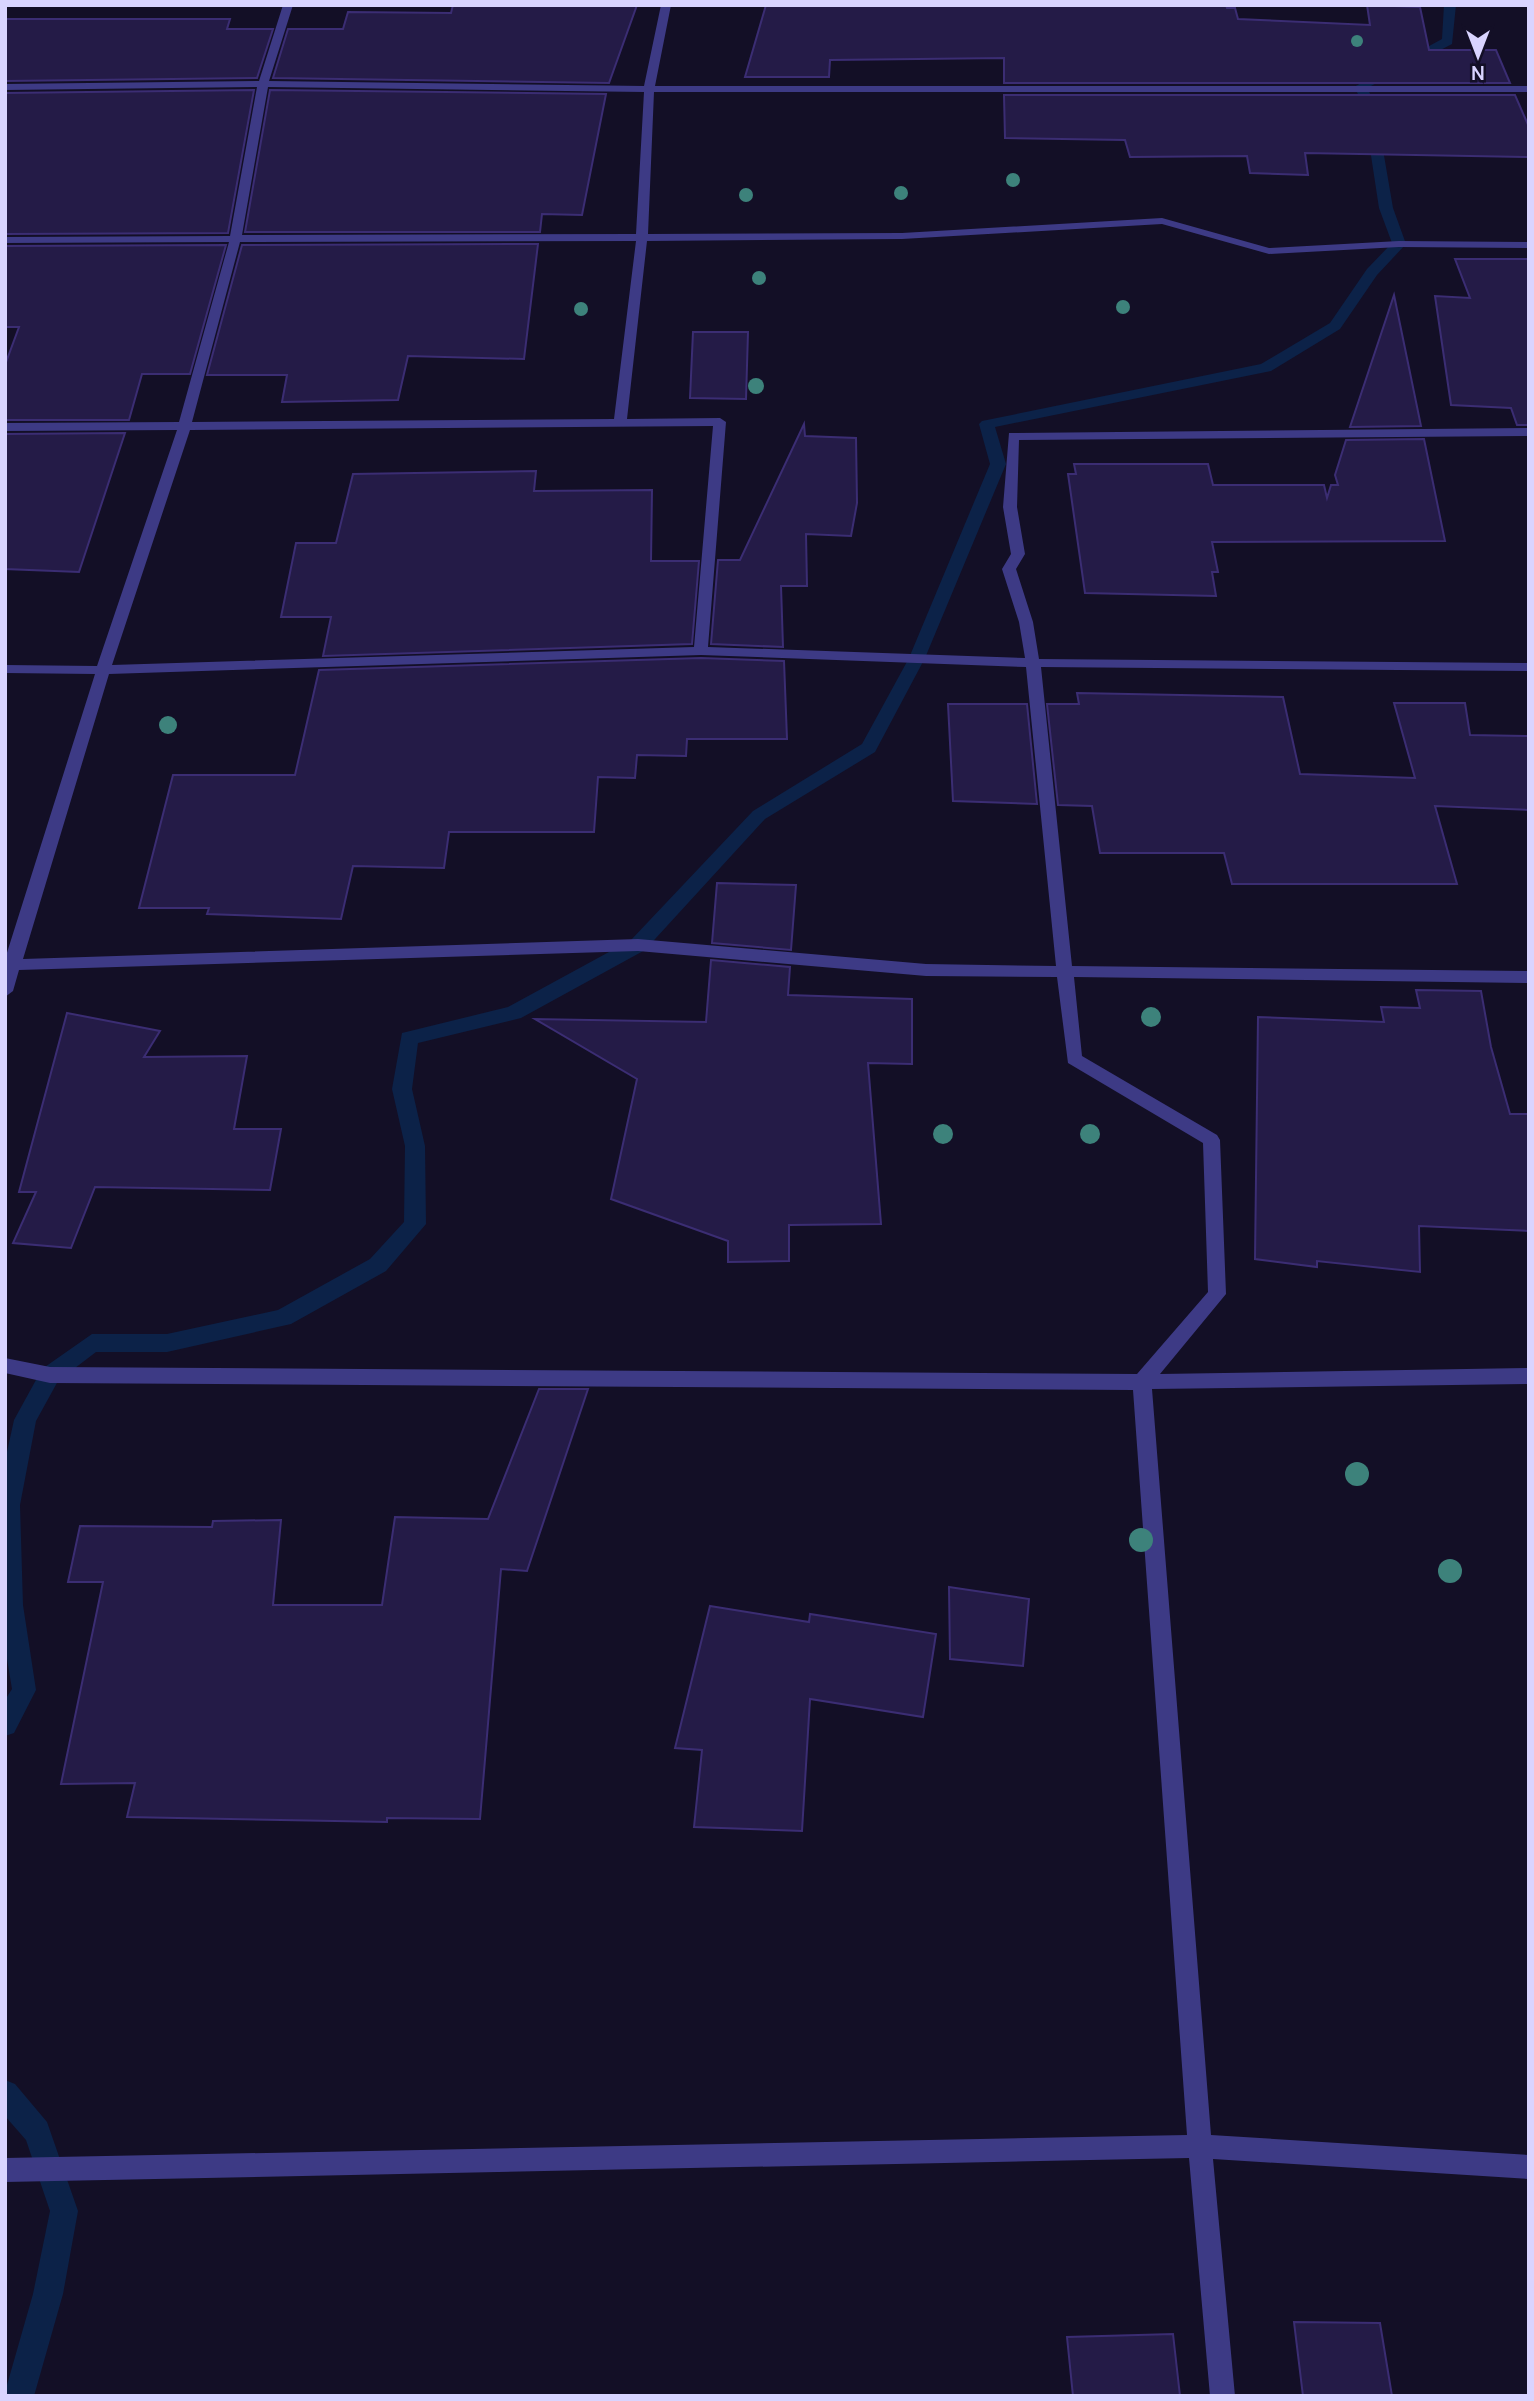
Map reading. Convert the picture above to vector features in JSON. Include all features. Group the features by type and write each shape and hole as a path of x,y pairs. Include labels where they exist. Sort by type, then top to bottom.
{"street":[{"path":"5,991 9,965 185,424 235,241 263,85 288,5"},
{"path":"620,422 642,238 649,89 666,5"},
{"path":"5,87 263,85 649,89 1529,89"},
{"path":"5,240 902,236 1162,221 1269,251 1399,244 1529,245"},
{"path":"5,427 720,422 701,651"},
{"path":"1223,2396 1200,2146 1142,1382 1217,1294 1211,1140 1074,1059 1033,663 1027,622 1009,569 1018,554 1010,507 1013,436 1529,432"},
{"path":"5,669 103,670 701,651 1033,663 1529,667"},
{"path":"9,965 638,945 926,970 1529,977"},
{"path":"5,1365 50,1375 1142,1382 1529,1376"},
{"path":"5,2170 1200,2146 1529,2167"}],"building":[{"path":"453,5 637,5 609,83 273,78 288,29 343,29 348,12 451,13"},
{"path":"766,5 1226,5 1227,8 1235,8 1238,19 1370,25 1367,5 1420,7 1429,50 1496,50 1510,83 1004,83 1004,58 830,60 829,77 745,77"},
{"path":"5,19 230,19 227,29 273,29 257,78 5,81"},
{"path":"254,90 228,233 5,234 5,93"},
{"path":"270,90 606,94 582,215 542,214 540,232 245,232"},
{"path":"1004,95 1515,95 1529,127 1529,157 1305,153 1308,175 1250,173 1247,156 1130,157 1125,140 1005,138"},
{"path":"538,244 524,359 408,356 398,400 282,402 287,375 207,375 242,245"},
{"path":"226,245 190,374 142,374 129,420 5,420 5,365 19,327 5,327 5,246"},
{"path":"1455,259 1529,259 1529,425 1517,425 1511,408 1451,405 1435,296 1470,298"},
{"path":"1394,295 1421,426 1350,427"},
{"path":"693,332 748,332 746,399 690,398"},
{"path":"804,424 805,436 856,438 857,503 851,536 806,534 807,586 781,586 783,647 711,644 718,560 740,560"},
{"path":"125,433 79,572 5,569 5,434"},
{"path":"1424,439 1445,541 1212,542 1218,572 1212,572 1216,596 1085,593 1068,474 1076,474 1074,464 1208,464 1213,485 1324,485 1327,498 1331,485 1338,485 1335,475 1346,440"},
{"path":"536,471 534,491 652,490 651,561 699,561 692,644 323,656 331,617 281,617 296,543 336,543 353,474"},
{"path":"701,658 784,661 787,739 687,739 686,756 637,755 635,778 598,777 594,832 449,832 444,868 353,866 341,919 207,914 209,908 139,908 173,775 295,775 319,670"},
{"path":"1077,693 1283,697 1300,774 1415,778 1394,703 1465,703 1470,735 1529,736 1529,810 1435,806 1457,884 1232,884 1224,853 1100,853 1092,806 1058,805 1047,704 1079,704"},
{"path":"948,704 1027,704 1037,804 953,801"},
{"path":"717,883 796,885 791,950 712,943"},
{"path":"711,960 790,967 788,995 912,999 912,1064 868,1063 881,1224 789,1225 789,1261 728,1262 728,1241 611,1199 637,1079 535,1019 706,1022"},
{"path":"1416,990 1481,991 1491,1047 1510,1114 1529,1114 1529,1231 1419,1226 1420,1272 1317,1261 1317,1267 1255,1259 1258,1017 1384,1022 1381,1007 1420,1008"},
{"path":"67,1013 160,1031 144,1057 247,1056 234,1129 281,1129 270,1190 95,1187 71,1248 13,1243 36,1192 19,1192"},
{"path":"539,1389 588,1389 527,1571 501,1569 480,1819 387,1818 387,1822 127,1817 135,1783 61,1784 103,1582 68,1582 80,1526 212,1527 213,1521 281,1520 273,1605 382,1605 395,1517 488,1519"},
{"path":"949,1587 1029,1599 1023,1666 950,1659"},
{"path":"710,1606 809,1622 810,1614 936,1634 923,1717 810,1699 802,1831 694,1827 702,1750 675,1748"},
{"path":"1294,2322 1380,2323 1392,2396 1303,2396"},
{"path":"1173,2334 1180,2396 1073,2396 1067,2337"}],"waterway":[{"path":"5,1725 24,1690 11,1605 8,1505 25,1420 50,1375 92,1343 167,1343 283,1318 378,1265 415,1224 415,1146 402,1089 409,1038 514,1013 638,945 759,815 869,748 917,658 998,464 987,424 1266,368 1335,326 1372,272 1399,244 1386,208 1369,103 1360,87 1448,41 1450,5"},
{"path":"5,2094 37,2132 64,2211 48,2294 19,2396"}]}
